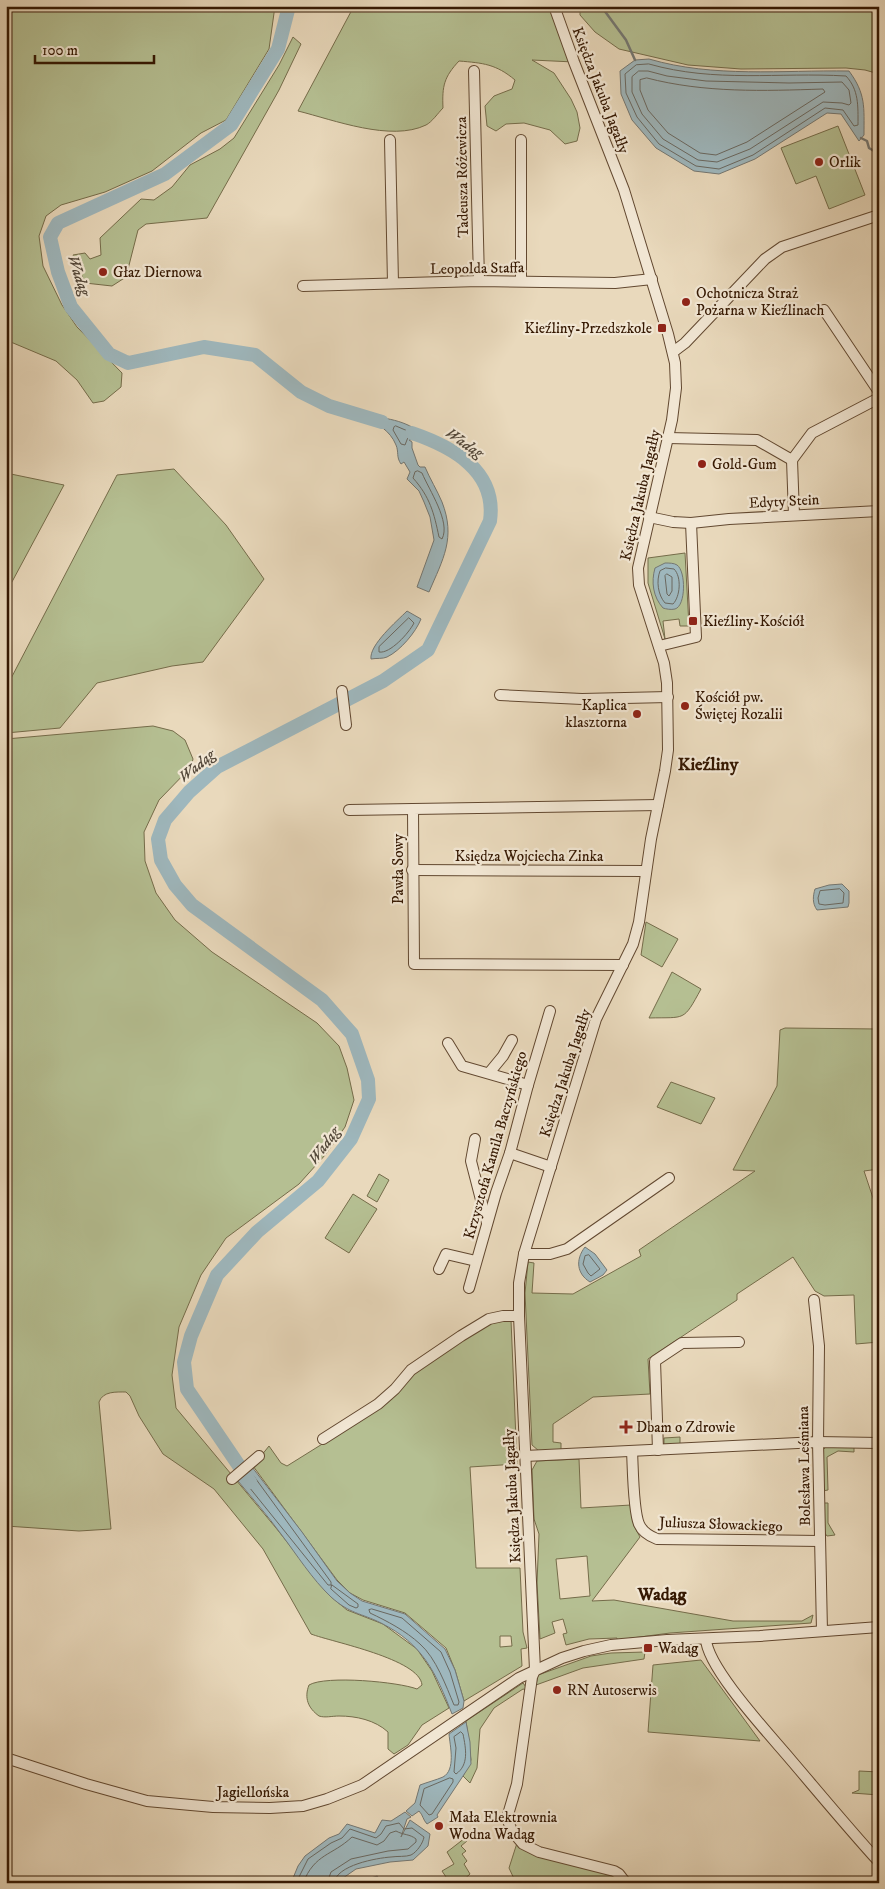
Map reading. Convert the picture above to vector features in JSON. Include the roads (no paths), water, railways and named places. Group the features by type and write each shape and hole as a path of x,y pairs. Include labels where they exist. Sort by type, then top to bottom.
{"street":[{"name":"Księdza Jakuba Jagałły","path":"554,6 624,190 673,352 676,388 668,438 638,568 639,586 659,646 667,683 668,750 646,871 639,922 633,944 596,1019 524,1254 519,1283 535,1670 532,1677 516,1784 506,1818 512,1831 523,1844 539,1852 614,1871 626,1883"},
{"name":"Tadeusza Różewicza","path":"474,71 479,281"},
{"path":"390,140 393,283"},
{"path":"521,140 521,281"},
{"path":"673,352 685,343 765,259 782,247 879,215"},
{"name":"Leopolda Staffa","path":"303,286 479,281 615,283 652,279"},
{"path":"824,310 879,392"},
{"path":"794,515 792,460 812,433 879,398"},
{"path":"668,438 757,440 792,460"},
{"name":"Edyty Stein","path":"649,517 673,522 691,523 879,511"},
{"path":"659,646 696,637 691,523"},
{"path":"342,691 346,725"},
{"path":"500,696 582,699 668,697"},
{"path":"349,810 658,805"},
{"name":"Pawła Sowy","path":"413,810 414,964 623,965"},
{"name":"Księdza Wojciecha Zinka","path":"412,870 646,871"},
{"name":"Krzysztofa Kamila Baczyńskiego","path":"469,1288 550,1011"},
{"path":"489,1074 503,1056 512,1040"},
{"path":"448,1043 462,1066 528,1085"},
{"path":"475,1139 470,1161 487,1224"},
{"path":"510,1153 551,1167"},
{"path":"524,1254 550,1254 567,1249 669,1178"},
{"path":"478,1192 496,1193"},
{"path":"439,1269 446,1254 476,1261"},
{"name":"Bolesława Leśmiana","path":"814,1300 819,1346 818,1442 822,1631"},
{"path":"323,1439 378,1404 395,1389 411,1370 461,1336 489,1319 503,1316 519,1316"},
{"path":"658,1450 655,1360 682,1343 739,1342"},
{"path":"525,1456 818,1442 879,1442"},
{"name":"Juliusza Słowackiego","path":"632,1451 636,1512 644,1532 651,1537 657,1539 820,1541"},
{"path":"232,1479 259,1456"},
{"path":"535,1670 562,1658 611,1645 879,1627"},
{"path":"706,1639 706,1645 711,1656 736,1695 879,1862"},
{"name":"Jagiellońska","path":"6,1758 86,1784 147,1801 213,1807 284,1808 316,1803 362,1785 478,1706 535,1670"}],"water":[{"path":"649,59 698,69 723,71 849,71 859,87 863,101 864,135 859,141 841,114 827,113 755,159 719,174 694,171 656,148 632,120 621,94 620,71 635,60"},
{"path":"364,416 398,421 421,432 428,438 409,440 412,442 412,448 418,465 425,467 442,502 448,527 448,538 443,559 429,592 417,587 434,540 430,517 419,491 407,479 410,472 404,462 401,464 399,461 397,448 390,435 383,428"},
{"path":"665,563 677,565 682,574 683,595 679,606 675,609 663,608 657,599 654,589 655,568"},
{"path":"407,611 421,619 411,635 392,654 385,658 371,659 374,647 379,640"},
{"path":"842,884 849,891 848,907 817,910 813,899 815,889"},
{"path":"585,1247 595,1254 607,1270 603,1275 590,1282 582,1275 579,1266 580,1257"},
{"path":"252,1467 337,1581 362,1601 405,1614 445,1649 455,1670 464,1701 463,1708 452,1714 434,1673 418,1650 408,1640 381,1623 344,1607 317,1583 271,1521 238,1481"},
{"path":"466,1722 470,1742 471,1764 437,1815 438,1817 427,1824 419,1811 412,1816 406,1811 415,1803 420,1785 447,1774 451,1763 449,1734"},
{"path":"405,1812 411,1817 407,1819 401,1837 410,1820 430,1834 428,1846 413,1860 390,1862 356,1869 336,1883 291,1883 298,1866 305,1856 329,1838 339,1834 347,1824 375,1833 382,1820 391,1821"}],"waterway":[{"name":"Wadąg","path":"289,6 278,49 231,125 165,174 58,223 50,237 58,272 71,307 109,354 128,363 204,347 255,355 301,392 329,406 382,422"},
{"path":"601,6 626,40 635,60"},
{"path":"861,138 867,141 869,148 879,154"},
{"name":"Wadąg","path":"250,1482 187,1389 184,1362 191,1336 217,1275 257,1232 318,1181 351,1139 369,1099 368,1080 352,1034 322,1000 192,905 175,885 161,860 158,839 165,820 189,792 217,767 383,681 428,650 490,521 490,503 487,488 469,464 457,454 412,433"},
{"path":"357,1883 377,1877"}],"place":[{"name":"Orlik","path":"819,162"},
{"name":"Głaz Diernowa","path":"103,272"},
{"name":"Ochotnicza Straż Pożarna w Kieźlinach","path":"686,302"},
{"name":"Kieźliny-Przedszkole","path":"662,328"},
{"name":"Gold-Gum","path":"702,464"},
{"name":"Kieźliny-Kościół","path":"693,621"},
{"name":"Kościół pw. Świętej Rozalii","path":"685,706"},
{"name":"Kaplica klasztorna","path":"637,714"},
{"name":"Dbam o Zdrowie","path":"626,1427"},
{"name":"Wadąg","path":"648,1648"},
{"name":"RN Autoserwis","path":"557,1690"},
{"name":"Mała Elektrownia Wodna Wadąg","path":"439,1826"}],"district":[{"name":"Kieźliny","path":"708,764"},
{"name":"Wadąg","path":"662,1594"}]}
